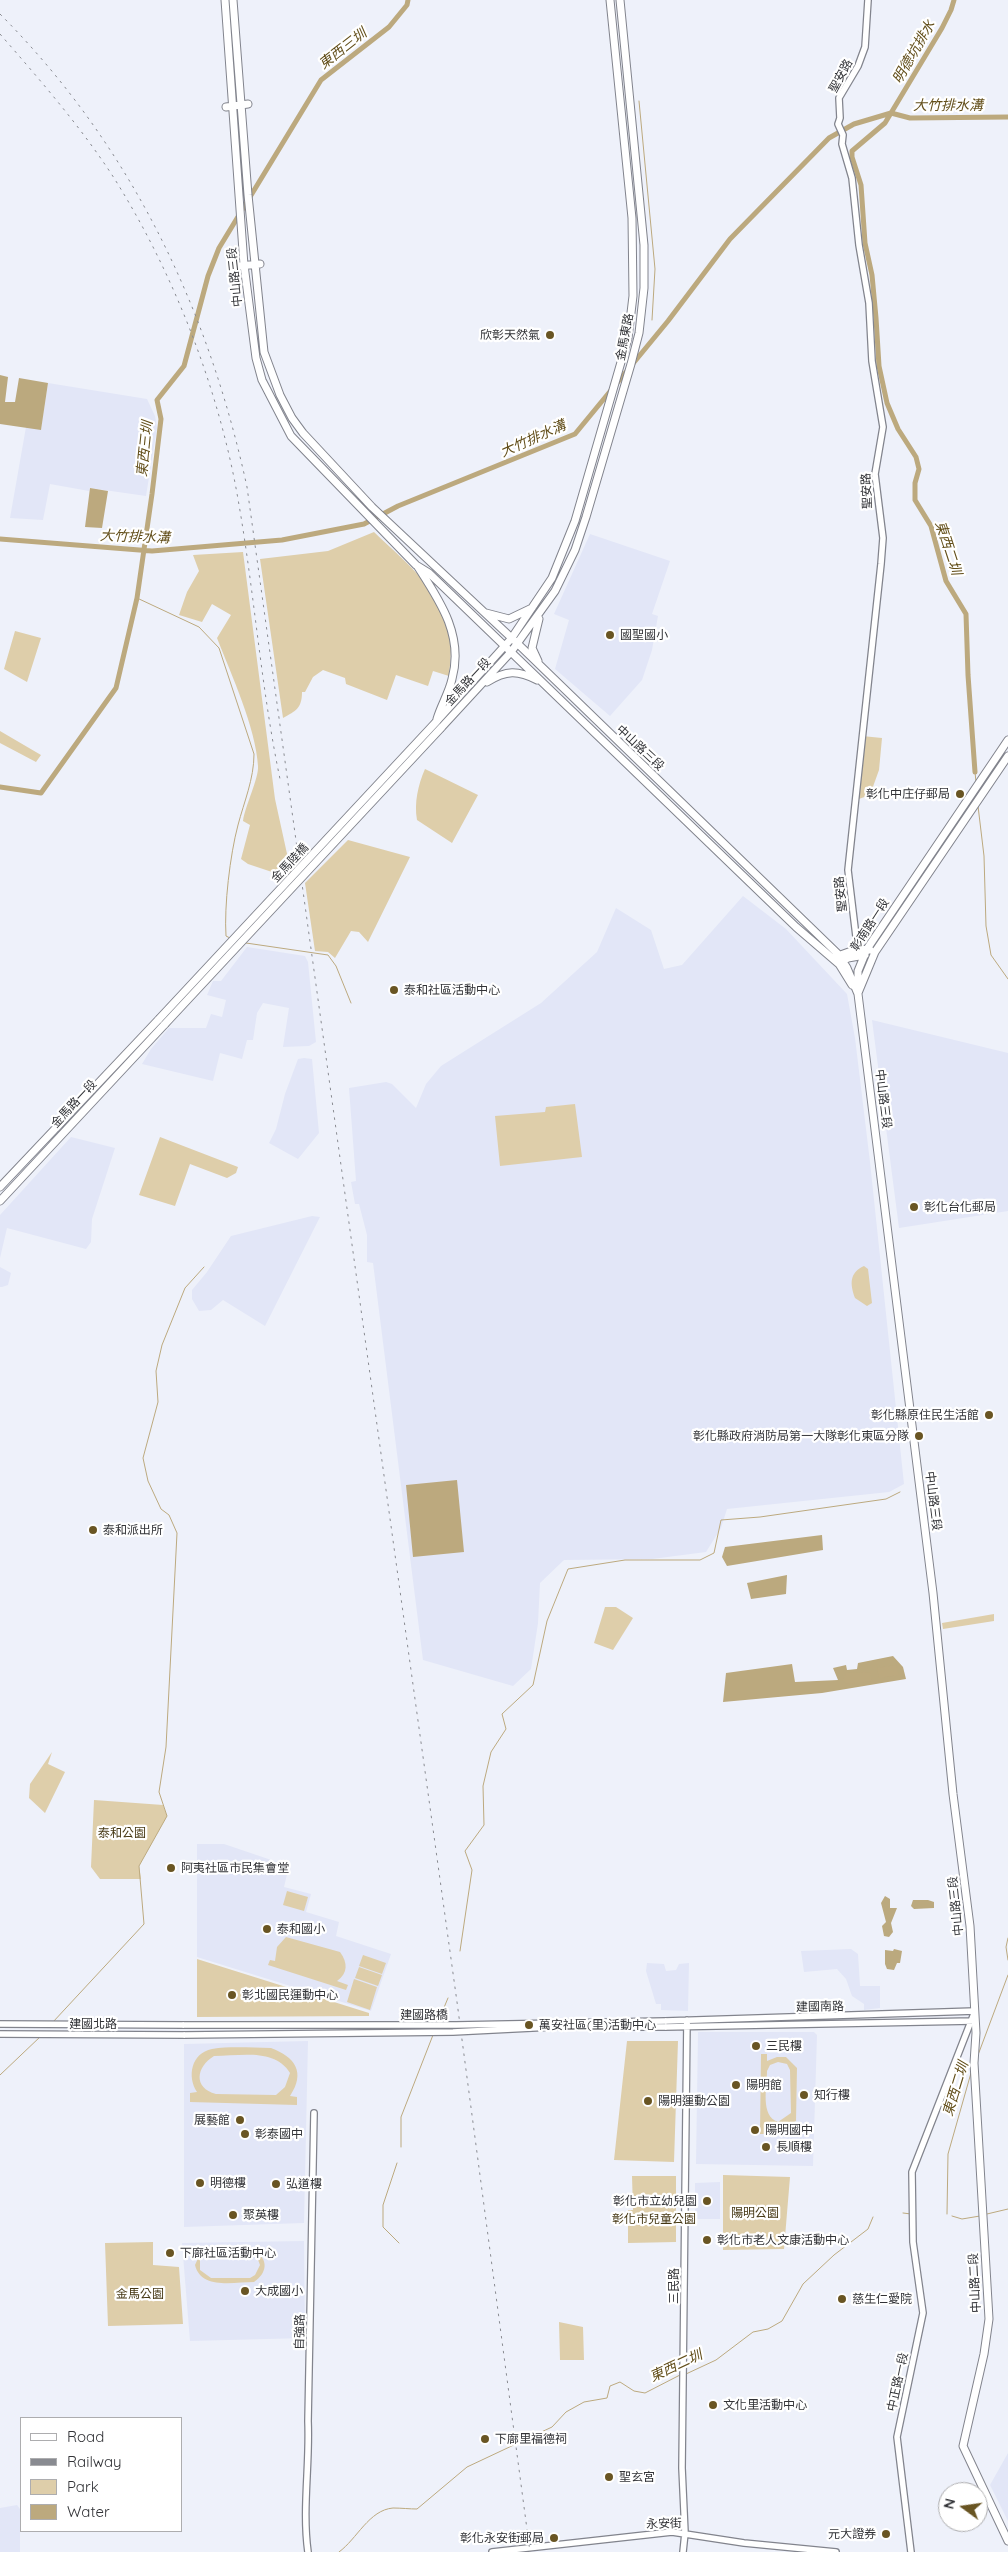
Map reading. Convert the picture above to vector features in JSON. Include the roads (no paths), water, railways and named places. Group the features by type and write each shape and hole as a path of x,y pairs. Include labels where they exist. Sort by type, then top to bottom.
{"main road":[{"name":"中山路三段","path":"225,0 257,264 264,352 280,395 303,434 373,508 518,644 838,959 858,994 933,1593 953,1794 970,1926 976,2012"},
{"name":"中山路三段","path":"232,0 241,266 256,358 262,380 291,436 416,565 429,573 506,646 796,927 838,959"},
{"name":"金馬東路","path":"506,646 552,578 572,528 628,338 633,296 632,218 610,0"},
{"name":"金馬東路","path":"512,652 541,614 565,572 581,534 639,333 644,288 644,245 620,0"},
{"path":"241,266 257,264"},
{"path":"416,565 443,607 451,626 456,650 453,677 438,725"},
{"path":"484,613 509,619 534,607"},
{"path":"541,614 532,648 534,656 545,672"},
{"name":"金馬路一段","path":"438,725 506,646"},
{"name":"金馬路一段","path":"438,725 478,688 512,652"},
{"path":"478,688 503,672 524,673 545,684"},
{"name":"金馬陸橋","path":"162,1021 438,725"},
{"name":"彰南路一段","path":"858,994 861,954 1008,740"},
{"name":"彰南路一段","path":"858,994 875,952 1008,756"},
{"path":"838,959 875,952"},
{"name":"金馬路一段","path":"0,1187 162,1021"},
{"name":"金馬路一段","path":"0,1201 162,1021"},
{"name":"中山路二段","path":"976,2012 973,2021 974,2066 988,2320 984,2354 962,2446 1008,2541"}],"street":[{"name":"聖安路","path":"861,954 848,870 881,564 883,538 875,480 883,428 872,361 869,303 859,245 852,178 842,144 843,135 838,124 840,118 839,98 858,66 866,47 868,0"},
{"name":"建國南路","path":"665,2024 976,2012"},
{"name":"建國南路","path":"687,2023 973,2021"},
{"name":"中正路一段","path":"912,2552 897,2437 923,2313 913,2242 912,2172 973,2021"},
{"name":"三民路","path":"684,2552 682,2468 687,2023"},
{"name":"建國北路","path":"0,2024 184,2025"},
{"name":"建國路橋","path":"184,2025 665,2024"},
{"name":"建國路橋","path":"185,2035 453,2032 665,2024"},
{"name":"建國北路","path":"0,2034 185,2035"},
{"name":"自強路","path":"308,2552 306,2517 309,2452 314,2113"},
{"name":"永安街","path":"492,2552 661,2532 685,2533 744,2543 836,2552"}],"water":[{"path":"90,488 108,491 102,528 85,527"},
{"path":"457,1480 464,1552 413,1557 406,1485"},
{"path":"896,1665 899,1675 879,1678 877,1668"},
{"path":"870,1672 872,1681 846,1684 843,1680 846,1673"}],"waterway":[{"name":"東西三圳","path":"0,787 41,793 116,688 137,598 152,494 161,419 157,400 184,366 208,276 219,248 321,80 389,27 407,5 408,0"},
{"name":"東西二圳","path":"954,0 942,28 885,123 852,151 852,157 861,185 865,243 872,275 879,366 887,403 898,429 916,457 919,469 915,483 915,500 931,526 946,581 966,614 975,772"},
{"path":"639,101 655,269 652,320"},
{"name":"大竹排水溝","path":"0,539 152,551 282,540 364,524 398,506 575,434 668,321 730,239 829,138 854,124 891,113 910,118 1008,117"},
{"path":"137,598 199,627 219,648 254,754 251,781 238,825 230,865 226,924 226,936 230,938"},
{"name":"東西二圳","path":"975,772 976,782"},
{"name":"東西二圳","path":"978,806 984,856 986,926 991,955 1008,979"},
{"path":"246,943 328,955 336,966 351,1003"},
{"path":"53,2022 144,1924 139,1866 167,1816 159,1792 166,1747 177,1533 169,1515 161,1509 148,1481 143,1458 158,1402 156,1371 162,1345 185,1288 204,1267"},
{"path":"460,1951 472,1870 465,1851 484,1825 483,1786 491,1752 506,1729 502,1714 533,1685 547,1621 568,1569 625,1560 700,1560 714,1553 721,1520 760,1517 886,1499 900,1492"},
{"name":"東西二圳","path":"1008,1938 1006,1947 1008,1960"},
{"name":"東西二圳","path":"978,2055 1008,1975"},
{"path":"438,2022 448,1998"},
{"path":"401,2147 401,2117 433,2035"},
{"path":"0,2075 41,2036"},
{"name":"東西二圳","path":"947,2214 948,2154 971,2073"},
{"path":"397,2163 383,2205 383,2227 399,2243"},
{"path":"987,2214 1008,2209"},
{"path":"903,2213 911,2214"},
{"path":"952,2216 962,2219 980,2216"},
{"name":"東西二圳","path":"686,2374 716,2360 753,2332 768,2329 782,2321 803,2284 834,2255 868,2229 873,2217"},
{"name":"東西二圳","path":"339,2552 377,2514 393,2508 417,2509 467,2467 552,2427 566,2412 584,2402 607,2398 610,2386 620,2382 634,2391 645,2393 680,2375"}],"railway":[{"path":"0,14 47,65 88,118 125,174 158,232 186,293 210,356 231,420 247,487 457,2002 530,2552"},
{"path":"0,34 74,122 114,178 155,250 189,328 217,408 236,488 248,561 267,707 280,779"}],"place":[{"name":"欣彰天然氣","path":"550,335"},
{"name":"國聖國小","path":"610,635"},
{"name":"彰化中庄仔郵局","path":"960,794"},
{"name":"泰和社區活動中心","path":"394,990"},
{"name":"彰化台化郵局","path":"914,1207"},
{"name":"彰化縣原住民生活館","path":"989,1415"},
{"name":"彰化縣政府消防局第一大隊彰化東區分隊","path":"919,1436"},
{"name":"泰和派出所","path":"93,1530"},
{"name":"阿夷社區市民集會堂","path":"171,1868"},
{"name":"泰和國小","path":"267,1929"},
{"name":"彰北國民運動中心","path":"232,1995"},
{"name":"萬安社區(里)活動中心","path":"529,2025"},
{"name":"三民樓","path":"756,2046"},
{"name":"陽明館","path":"736,2085"},
{"name":"知行樓","path":"804,2095"},
{"name":"陽明運動公園","path":"648,2101"},
{"name":"展藝館","path":"240,2120"},
{"name":"陽明國中","path":"755,2130"},
{"name":"彰泰國中","path":"245,2134"},
{"name":"長順樓","path":"766,2147"},
{"name":"明德樓","path":"200,2183"},
{"name":"弘道樓","path":"276,2184"},
{"name":"彰化市立幼兒園","path":"707,2201"},
{"name":"聚英樓","path":"233,2215"},
{"name":"彰化市老人文康活動中心","path":"707,2240"},
{"name":"下廍社區活動中心","path":"170,2253"},
{"name":"大成國小","path":"245,2291"},
{"name":"慈生仁愛院","path":"842,2299"},
{"name":"文化里活動中心","path":"713,2405"},
{"name":"下廍里福德祠","path":"485,2439"},
{"name":"聖玄宮","path":"609,2477"},
{"name":"元大證券","path":"886,2534"},
{"name":"彰化永安街郵局","path":"554,2538"}],"water label":[{"name":"明德坑排水","path":"914,52"}],"park label":[{"name":"泰和公園","path":"122,1833"},
{"name":"陽明公園","path":"755,2213"},
{"name":"彰化市兒童公園","path":"654,2219"},
{"name":"金馬公園","path":"140,2294"}]}
